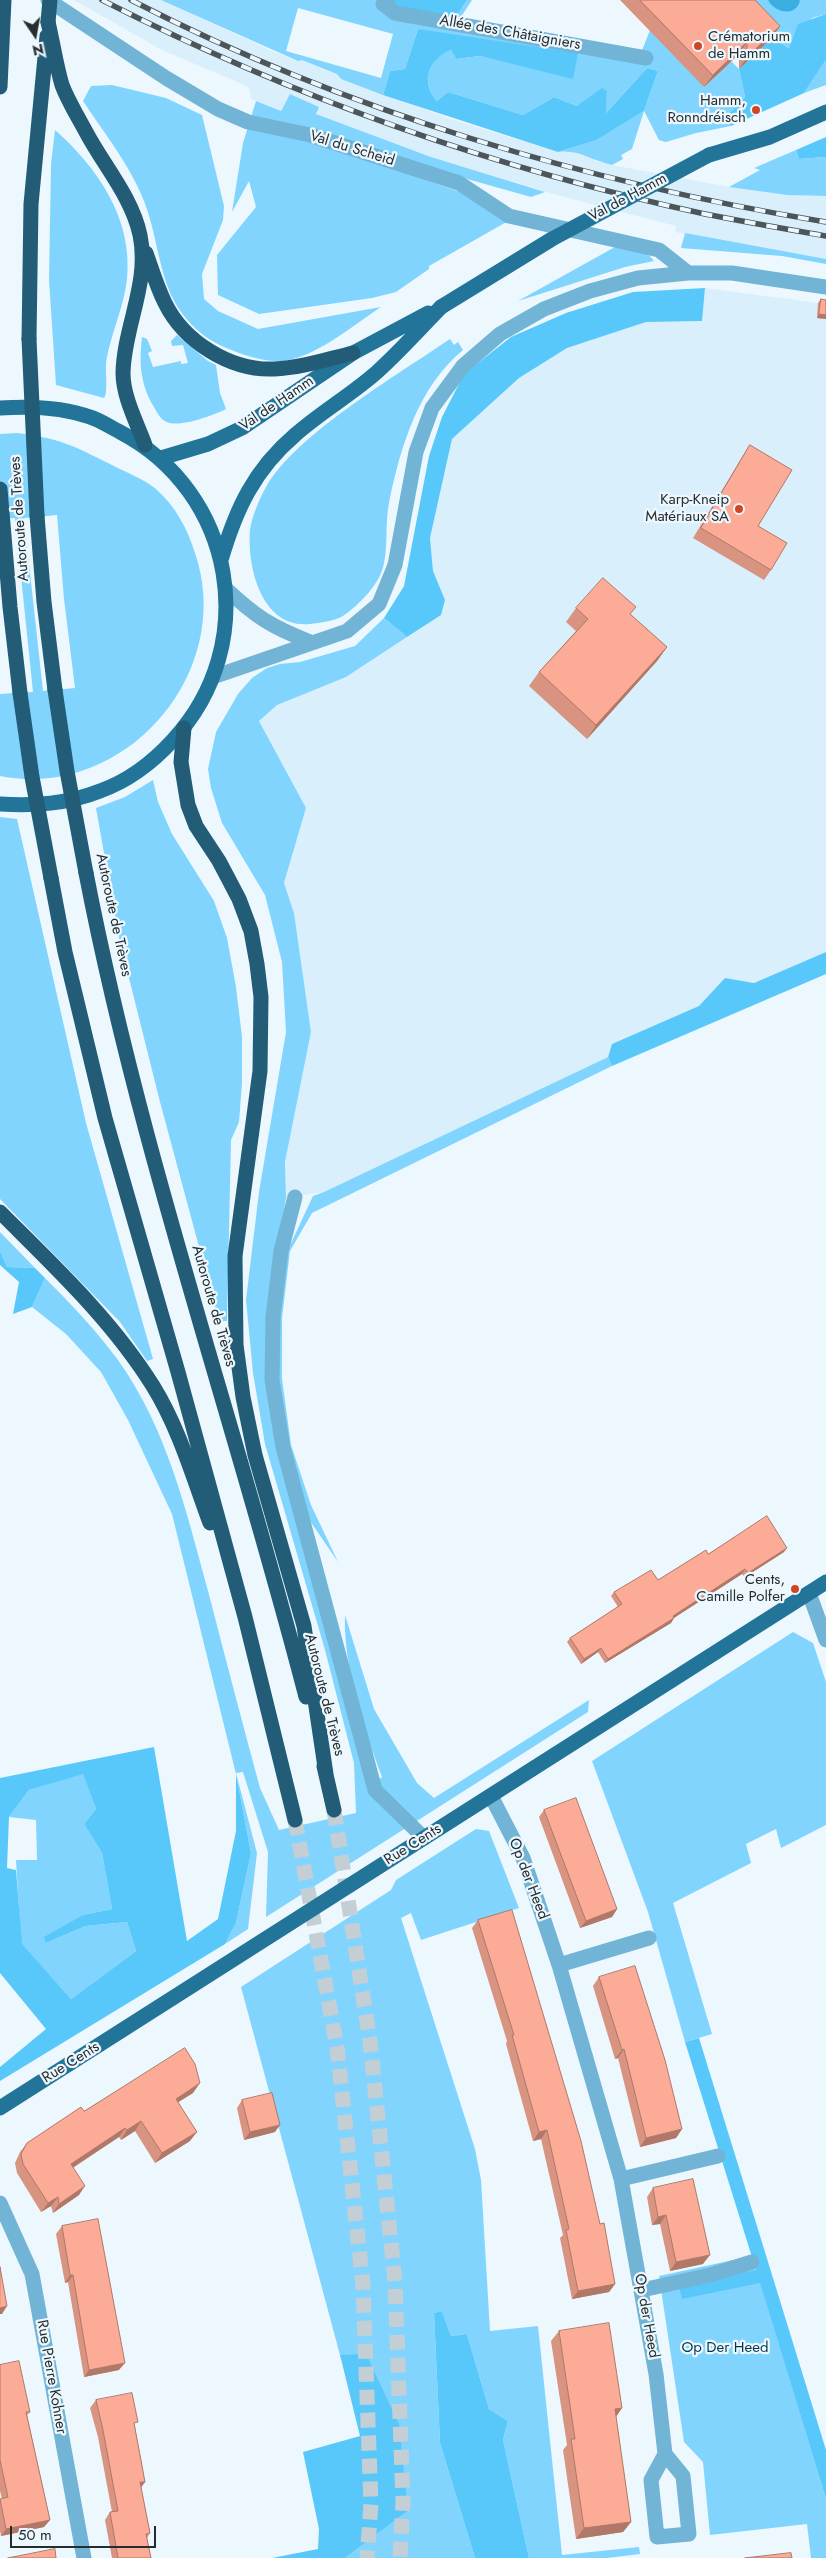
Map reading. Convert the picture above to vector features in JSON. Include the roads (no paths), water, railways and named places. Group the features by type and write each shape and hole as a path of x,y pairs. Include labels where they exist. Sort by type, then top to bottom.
{"highway":[{"name":"Autoroute de Trèves","path":"49,0 31,204 29,339 37,516 44,602 67,771 99,942 139,1106 212,1367 290,1633 334,1810"},
{"path":"0,87 2,5"},
{"path":"48,22 63,86 86,133 132,207 140,236 166,305 192,338 206,349 250,367 274,369 302,365 353,353"},
{"path":"140,236 143,264 140,287 124,354 123,375 126,394 144,445"},
{"name":"Autoroute de Trèves","path":"0,489 20,693 32,777 65,952 105,1118 178,1372 245,1617 295,1820"},
{"path":"184,728 181,762 188,804 196,826 219,861 239,899 251,932 257,964 261,997 260,1071 235,1256 236,1345 243,1397 255,1454 304,1626 326,1774"},
{"path":"0,1212 111,1328 154,1387 180,1442 245,1617"}],"main road":[{"name":"Val de Hamm","path":"160,458 208,444 242,428 353,353 441,307 552,239 708,154 770,137 826,112"},
{"name":"Val de Hamm","path":"221,560 233,519 247,490 267,462 295,435 377,372 441,307"},
{"path":"0,403 90,417 144,445 160,458 181,480 198,504 212,531 221,560 225,588 224,633 213,677 201,703 184,728 161,754 133,775 102,791 59,802 33,806 0,804"},
{"path":"0,408 29,406"},
{"name":"Rue Cents","path":"0,2108 826,1582"}],"street":[{"name":"Val du Scheid","path":"49,0 166,78 218,109 241,119 310,135 459,183 510,216 659,250 688,273"},
{"name":"Allée des Châtaigniers","path":"388,0 382,4 394,12 646,58"},
{"path":"213,677 310,642 347,631 379,604 395,565 416,452 432,408 463,366 500,334 544,309 590,291 638,278 688,273 732,273 826,286"},
{"path":"225,588 250,612 273,627 310,642"},
{"path":"295,1197 281,1251 273,1316 272,1380 283,1446 375,1790 424,1838"},
{"path":"809,1593 826,1640"},
{"name":"Op der Heed","path":"491,1796 523,1858 559,1965 621,2179 656,2374 665,2454"},
{"path":"559,1965 649,1938"},
{"path":"621,2179 718,2156"},
{"name":"Rue Pierre Kohner","path":"0,2202 32,2274 84,2558"},
{"path":"642,2290 710,2275 752,2262"},
{"path":"665,2454 683,2476 689,2534 657,2537 651,2480 665,2454"}],"tunnel":[{"path":"334,1810 370,2041 395,2281 403,2501 400,2558"},
{"path":"295,1820 337,2047 363,2285 371,2504 367,2558"}],"railway":[{"path":"102,0 247,68 321,98 472,152 627,196 705,214 826,236"},
{"path":"131,0 213,40 296,76 382,109 470,138 558,164 647,186 737,206 826,222"}],"place":[{"name":"Crématorium de Hamm","path":"698,46"},
{"name":"Hamm, Ronndréisch","path":"756,110"},
{"name":"Karp-Kneip Matériaux SA","path":"739,509"},
{"name":"Cents, Camille Polfer","path":"795,1589"}],"park label":[{"name":"Op Der Heed","path":"725,2348"}]}
